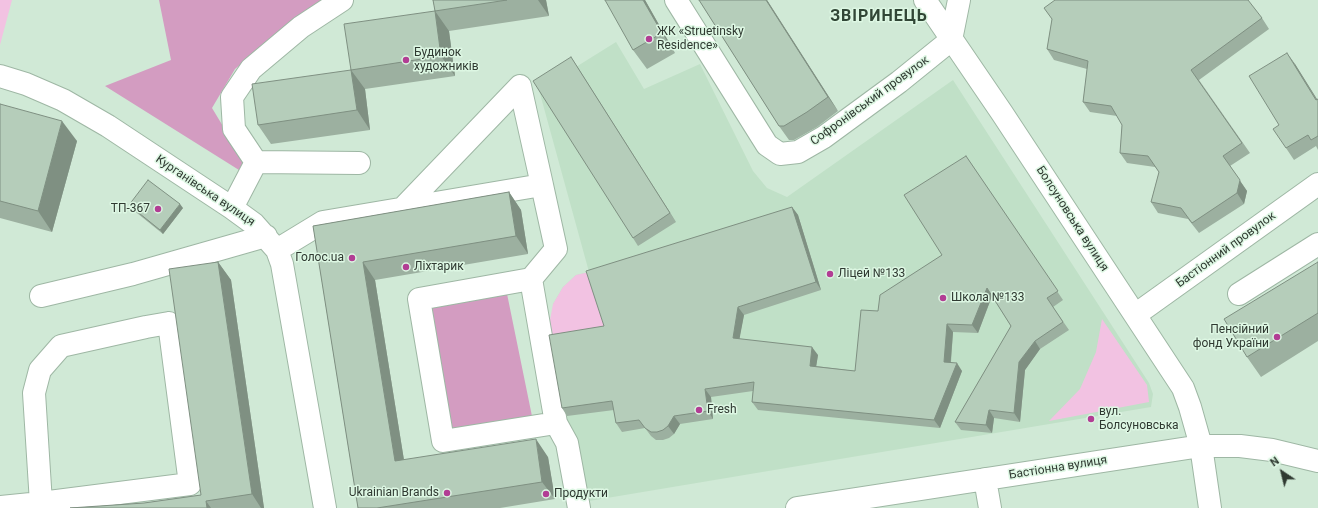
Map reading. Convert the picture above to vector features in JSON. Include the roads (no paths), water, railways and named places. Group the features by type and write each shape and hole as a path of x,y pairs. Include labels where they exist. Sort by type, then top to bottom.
{"street":[{"path":"256,162 234,129 232,97 251,69 301,27 342,0"},
{"name":"Софронівський провулок","path":"676,0 767,145 780,154 798,152 824,137 900,82 952,40"},
{"name":"Болсуновська вулиця","path":"925,0 1002,113 1183,388 1201,446 1210,508"},
{"path":"952,40 959,0"},
{"name":"Курганівська вулиця","path":"0,76 26,84 63,100 108,126 232,208 254,224 272,243 282,264 325,508"},
{"path":"402,209 520,86 556,249 531,279 419,299 444,441 556,422"},
{"path":"256,162 359,163"},
{"path":"232,208 256,162"},
{"name":"Бастіонний провулок","path":"1135,315 1318,184"},
{"path":"41,296 272,243 323,222 542,185"},
{"path":"1239,294 1318,244"},
{"path":"531,279 556,422 567,443 579,508"},
{"path":"0,507 41,503 145,499 190,484 169,323 61,346 40,370 34,393 41,503"},
{"name":"Бастіонна вулиця","path":"797,508 1201,446 1240,446 1272,450 1318,462"},
{"path":"985,479 990,508"}],"place":[{"name":"ЖК «Struetinsky Residence»","path":"649,39"},
{"name":"Будинок художників","path":"406,60"},
{"name":"ТП-367","path":"158,209"},
{"name":"Голос.ua","path":"352,258"},
{"name":"Ліхтарик","path":"406,267"},
{"name":"Ліцей №133","path":"830,274"},
{"name":"Школа №133","path":"943,298"},
{"name":"Пенсійний фонд України","path":"1277,337"},
{"name":"Fresh","path":"699,410"},
{"name":"вул. Болсуновська","path":"1091,419"},
{"name":"Ukrainian Brands","path":"447,493"},
{"name":"Продукти","path":"546,494"}],"district":[{"name":"ЗВІРИНЕЦЬ","path":"879,17"}]}
